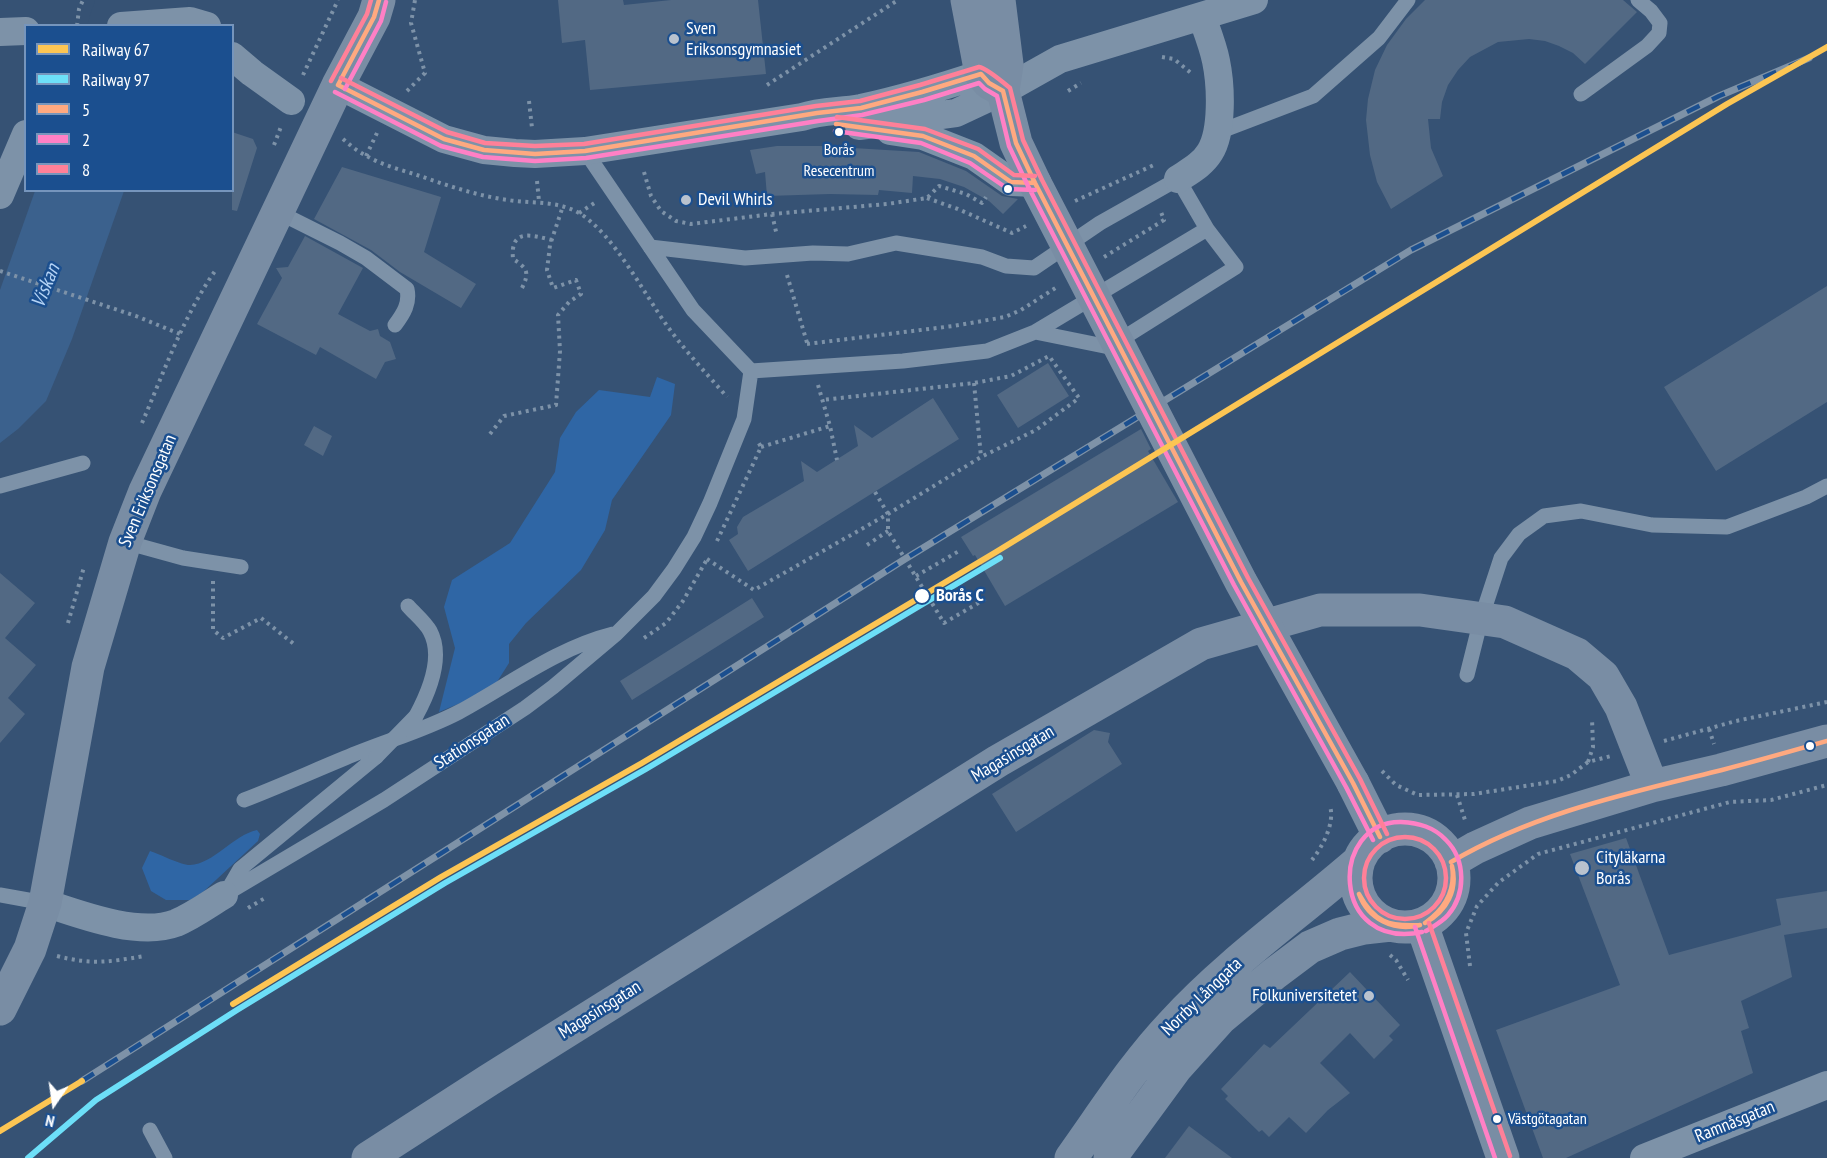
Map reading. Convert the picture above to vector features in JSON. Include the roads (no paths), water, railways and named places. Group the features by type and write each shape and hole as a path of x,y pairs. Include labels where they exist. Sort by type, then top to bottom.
{"street":[{"name":"Sven Eriksonsgatan","path":"0,1009 30,950 45,903 88,667 125,542 145,491 338,85 374,17 378,0"},
{"path":"967,0 992,82 1016,143 1035,183 1241,582 1366,776 1369,849 1356,878 1363,904 1375,917 1438,970 1503,1158"},
{"path":"858,126 956,113 992,82 1007,64 999,0"},
{"path":"338,85 444,139 474,147 535,154 596,149 801,117 818,111 859,108 939,88 992,82 1254,0"},
{"path":"1166,186 1197,166 1210,152 1216,133 1220,97 1216,61 1202,17"},
{"path":"172,24 198,23"},
{"path":"0,32 24,31"},
{"path":"234,58 291,101"},
{"path":"801,117 820,123 923,136 974,156 1011,182 1035,183"},
{"path":"0,195 24,139"},
{"name":"Magasinsgatan","path":"368,1158 998,761 1201,644 1320,610 1420,610 1504,622 1577,654 1603,676 1621,707 1652,786"},
{"path":"1451,862 1474,848 1530,823 1652,786 1827,741"},
{"path":"1369,849 1402,829 1417,831 1438,842 1448,854 1451,862 1454,878 1451,895 1443,910 1398,934"},
{"name":"Norrby Långgata","path":"1071,1158 1135,1066 1172,1023 1244,955 1315,899 1369,849"},
{"name":"Stationsgatan","path":"45,903 92,918 139,928 175,923 224,895"},
{"name":"Norrby Långgata","path":"1110,1158 1184,1060 1221,1018 1274,974 1310,948 1340,934 1364,928 1398,934"},
{"name":"Ramnåsgatan","path":"1644,1158 1827,1085"}],"lane":[{"path":"1216,133 1313,96 1379,38 1408,0"},
{"path":"1581,94 1647,46 1659,33 1660,23 1638,0"},
{"path":"596,149 650,247 693,310 751,371 903,361 987,351 1035,332 1207,229"},
{"path":"650,247 745,258 813,253 848,254 896,243 981,257 1006,266 1034,268 1100,223 1166,186 1207,229 1236,267 1109,347 1035,332"},
{"path":"278,212 366,258 407,289 409,298 403,315 395,325"},
{"name":"Stationsgatan","path":"224,895 384,800 525,708 616,634 654,596 694,537 744,419 751,371"},
{"path":"0,486 83,463"},
{"path":"1467,675 1481,619 1501,558 1519,534 1544,516 1581,511 1652,525 1727,527 1827,486"},
{"path":"125,542 183,558 241,567"},
{"path":"224,895 240,869 376,757 416,716 430,685 434,668 435,645 429,630 408,606"},
{"path":"244,800 458,713 523,674 592,640 616,634"},
{"path":"0,895 45,903"},
{"path":"150,1130 165,1158"}],"water":[{"name":"Viskan","path":"35,192 124,192 72,339 46,401 0,443 0,290"}],"railway":[{"path":"82,1081 905,559 1411,250 1719,96 1809,58"}],"rail line":[{"name":"67","path":"233,1004 441,877 642,763 996,552 1727,104 1827,47"},
{"name":"97","path":"28,1158 96,1100 237,1010 445,883 646,769 1000,558"},
{"name":"67","path":"0,1131 82,1081"}],"place":[{"name":"Sven Eriksonsgymnasiet","path":"674,39"},
{"name":"Borås Resecentrum","path":"839,132"},
{"name":"Devil Whirls","path":"686,200"},
{"name":"Borås C","path":"922,596"},
{"name":"Cityläkarna Borås","path":"1582,868"},
{"name":"Folkuniversitetet","path":"1369,996"},
{"name":"Västgötagatan","path":"1497,1119"}]}
